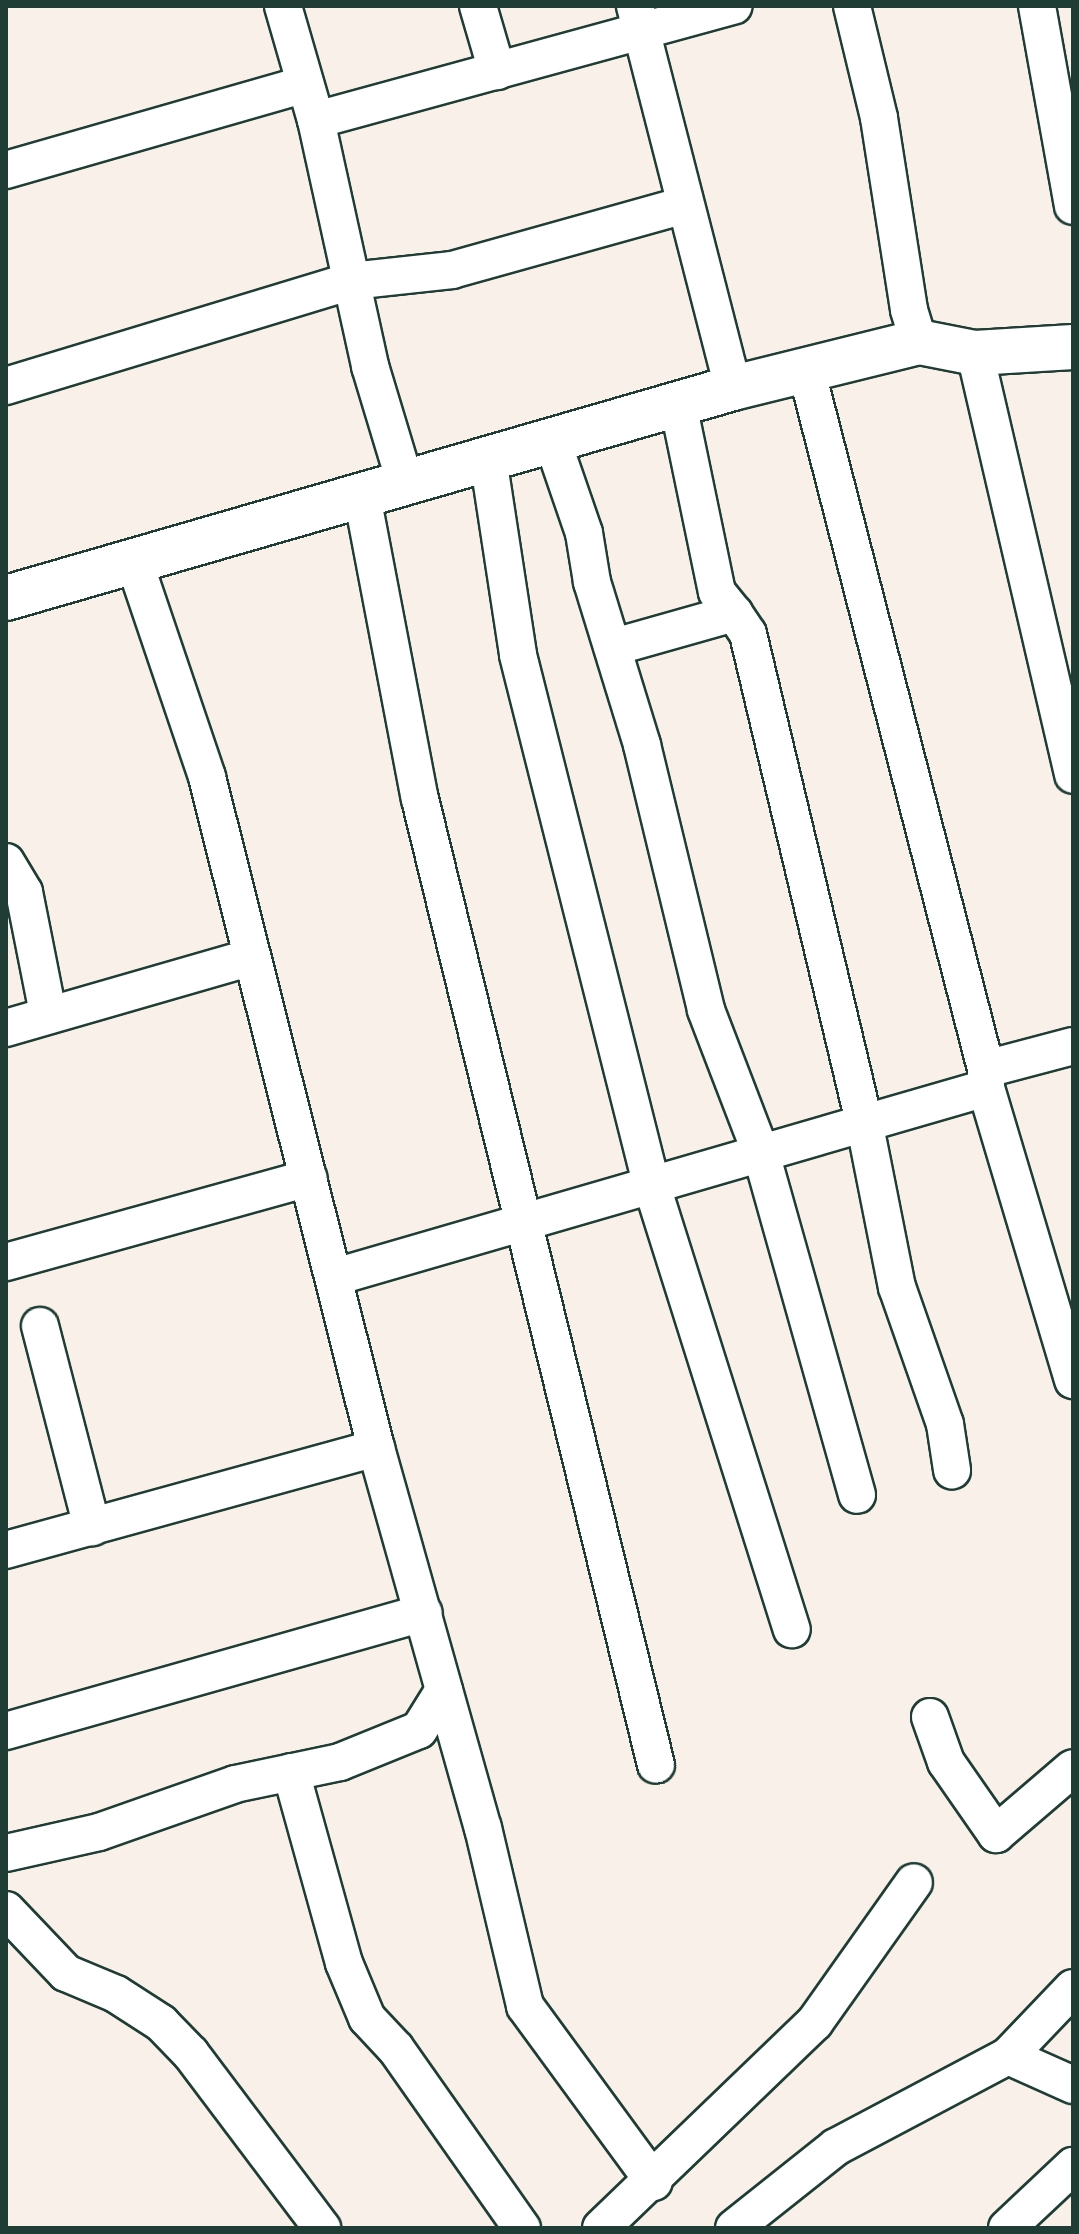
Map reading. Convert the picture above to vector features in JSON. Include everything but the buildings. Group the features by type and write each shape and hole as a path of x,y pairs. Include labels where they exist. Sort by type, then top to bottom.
{"street":[{"path":"283,6 316,120 351,281 405,482"},
{"path":"478,6 497,71"},
{"path":"316,120 497,71 638,19 734,6"},
{"path":"852,6 879,118 909,310 919,342"},
{"path":"1037,6 1073,206"},
{"path":"638,19 733,388"},
{"path":"6,170 305,84"},
{"path":"6,386 351,281 452,270 685,205"},
{"path":"6,598 733,388 807,373 919,342 975,353 1073,347"},
{"path":"975,353 1073,775"},
{"path":"807,373 986,1079 1073,1380"},
{"path":"678,404 717,592 748,634 865,1126 897,1287 945,1424 952,1470"},
{"path":"552,440 614,647 706,1010 761,1153 857,1495"},
{"path":"488,458 518,655 651,1183 792,1629"},
{"path":"362,496 417,786 656,1765"},
{"path":"134,561 207,777 376,1448 424,1613 525,2006 654,2182"},
{"path":"614,647 734,613"},
{"path":"6,862 24,892 48,1013"},
{"path":"6,1028 48,1013 252,957"},
{"path":"335,1277 651,1183 865,1126 1073,1046"},
{"path":"6,1262 309,1178"},
{"path":"40,1326 92,1527"},
{"path":"6,1550 376,1448"},
{"path":"6,1731 424,1613"},
{"path":"6,1853 99,1832 235,1784 340,1762 419,1730 444,1690"},
{"path":"930,1717 946,1762 996,1834 1073,1768"},
{"path":"291,1772 344,1963 367,2018 396,2049 522,2228"},
{"path":"601,2228 654,2182 815,2022 914,1882"},
{"path":"6,1910 66,1973 116,1994 171,2033 322,2228"},
{"path":"734,2228 836,2147 1008,2056 1073,1988"},
{"path":"1008,2056 1073,2085"},
{"path":"1007,2228 1073,2166"}]}
